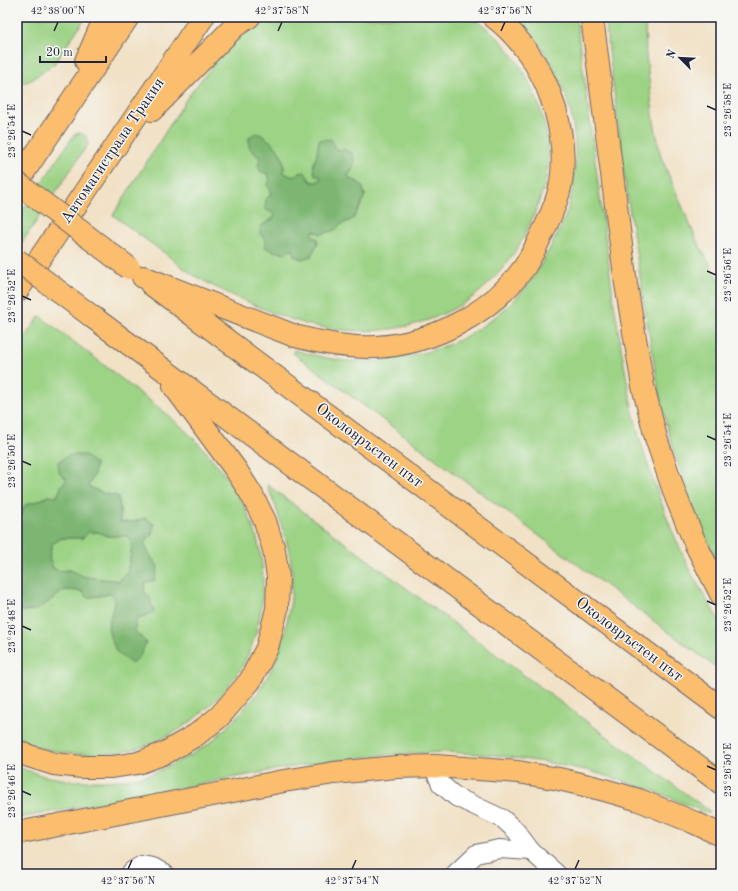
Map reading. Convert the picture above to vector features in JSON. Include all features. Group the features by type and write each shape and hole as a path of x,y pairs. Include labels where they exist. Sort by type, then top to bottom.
{"highway":[{"path":"62,113 105,17"},
{"path":"17,182 128,17"},
{"name":"Автомагистрала Тракия","path":"17,291 203,17"},
{"path":"115,148 235,26 249,17"},
{"path":"136,273 295,336 332,344 375,347 411,342 435,334 476,314 508,286 524,268 532,254 547,225 559,194 562,162 562,147 557,117 545,83 533,61 517,38 505,25 494,17"},
{"path":"592,17 626,284 643,386 656,438 676,497 696,546 721,594"},
{"name":"Околовръстен път","path":"17,182 136,273 721,708"},
{"path":"17,260 721,783"},
{"path":"17,751 54,764 82,767 138,763 165,752 196,735 219,717 250,681 267,648 277,609 278,577 274,550 265,520 252,495 236,470 160,367"},
{"path":"17,833 284,781 396,767 436,766 518,772 559,779 601,789 639,800 721,835"}],"street":[{"path":"436,766 437,775 441,784 456,797 502,819 516,831 531,851 557,874"},
{"path":"455,874 476,854 499,849 531,851"},
{"path":"130,874 142,865 153,867 165,874"}],"green space":[{"path":"17,17 86,17 54,64 30,81 23,82 17,78"},
{"path":"269,17 471,17 497,37 518,64 528,79 541,112 546,130 548,147 547,173 538,206 519,245 496,276 467,301 432,319 396,328 358,331 314,326 271,312 201,279 185,269 113,215 187,98 200,81 235,42 249,30","holes":["260,134 279,151 283,159 284,173 293,177 299,173 307,176 312,182 316,182 321,179 316,160 319,140 336,149 345,150 353,169 348,176 350,179 358,182 362,186 365,195 353,219 340,225 335,230 321,234 313,231 311,256 302,259 294,256 293,248 261,226 274,218 274,214 268,197 271,194 270,180 268,174 258,165 261,158"]},
{"path":"515,17 576,17 614,304 632,407 649,469 670,526 690,571 721,624 721,671 293,353 294,350 334,359 365,362 381,361 419,354 435,349 459,340 490,321 518,296 535,276 558,234 571,198 575,163 575,142 568,102 552,64 541,47"},
{"path":"605,17 645,17 646,55 654,122 661,157 697,241 721,282 721,568 703,533 686,489 668,431 659,391 625,182"},
{"path":"79,133 86,137 88,144 17,250 17,219 74,135"},
{"path":"256,133 269,140 276,147 283,160 284,173 293,177 299,173 305,172 309,180 312,182 316,182 321,179 320,176 315,175 313,166 319,140 331,139 336,149 345,150 353,154 354,166 348,176 350,179 358,182 362,186 365,195 361,205 353,219 340,225 335,230 321,234 313,231 312,234 317,238 318,243 311,256 302,259 294,256 293,249 286,253 273,251 265,247 265,238 261,235 260,230 261,226 274,218 274,214 265,209 266,200 271,194 271,190 267,186 270,180 268,174 260,171 258,165 260,158 249,147 249,137"},
{"path":"40,316 166,414 213,459 233,487 249,516 259,548 263,582 260,615 251,648 241,669 215,700 193,720 168,736 142,747 129,750 102,754 70,753 34,746 17,738 17,608 23,611 37,610 65,590 82,591 87,598 110,594 115,599 108,627 135,631 136,619 145,617 150,598 144,592 145,583 158,567 149,554 144,543 152,534 145,518 133,522 120,522 118,496 102,493 88,486 94,475 67,479 62,485 57,497 48,496 25,505 22,514 17,517 17,355 24,338"},
{"path":"69,455 84,455 96,464 94,475 88,486 102,493 118,496 120,522 133,522 145,518 154,524 152,534 144,543 149,554 158,567 155,580 145,583 144,592 150,598 154,612 136,619 135,631 146,642 141,655 132,664 117,653 110,637 108,627 115,599 110,594 87,598 82,591 65,590 37,610 23,611 17,608 17,517 22,514 25,505 48,496 57,497 62,485 67,479 59,473 58,462","holes":["89,532 98,532 108,536 129,536 132,548 127,574 119,581 85,577 70,570 60,571 53,568 49,558 52,544 62,538 83,538"]},
{"path":"267,485 708,810 710,813 706,813 659,793 586,770 494,755 446,752 382,755 331,761 280,769 17,818 17,767 44,776 72,781 108,781 136,778 154,773 191,755 210,743 234,720 258,693 275,663 285,632 291,600 292,572 289,550 276,507"},
{"path":"88,532 98,532 108,536 129,536 132,548 127,574 119,581 85,577 70,570 60,571 53,568 49,558 51,544 62,538 83,538"}]}
